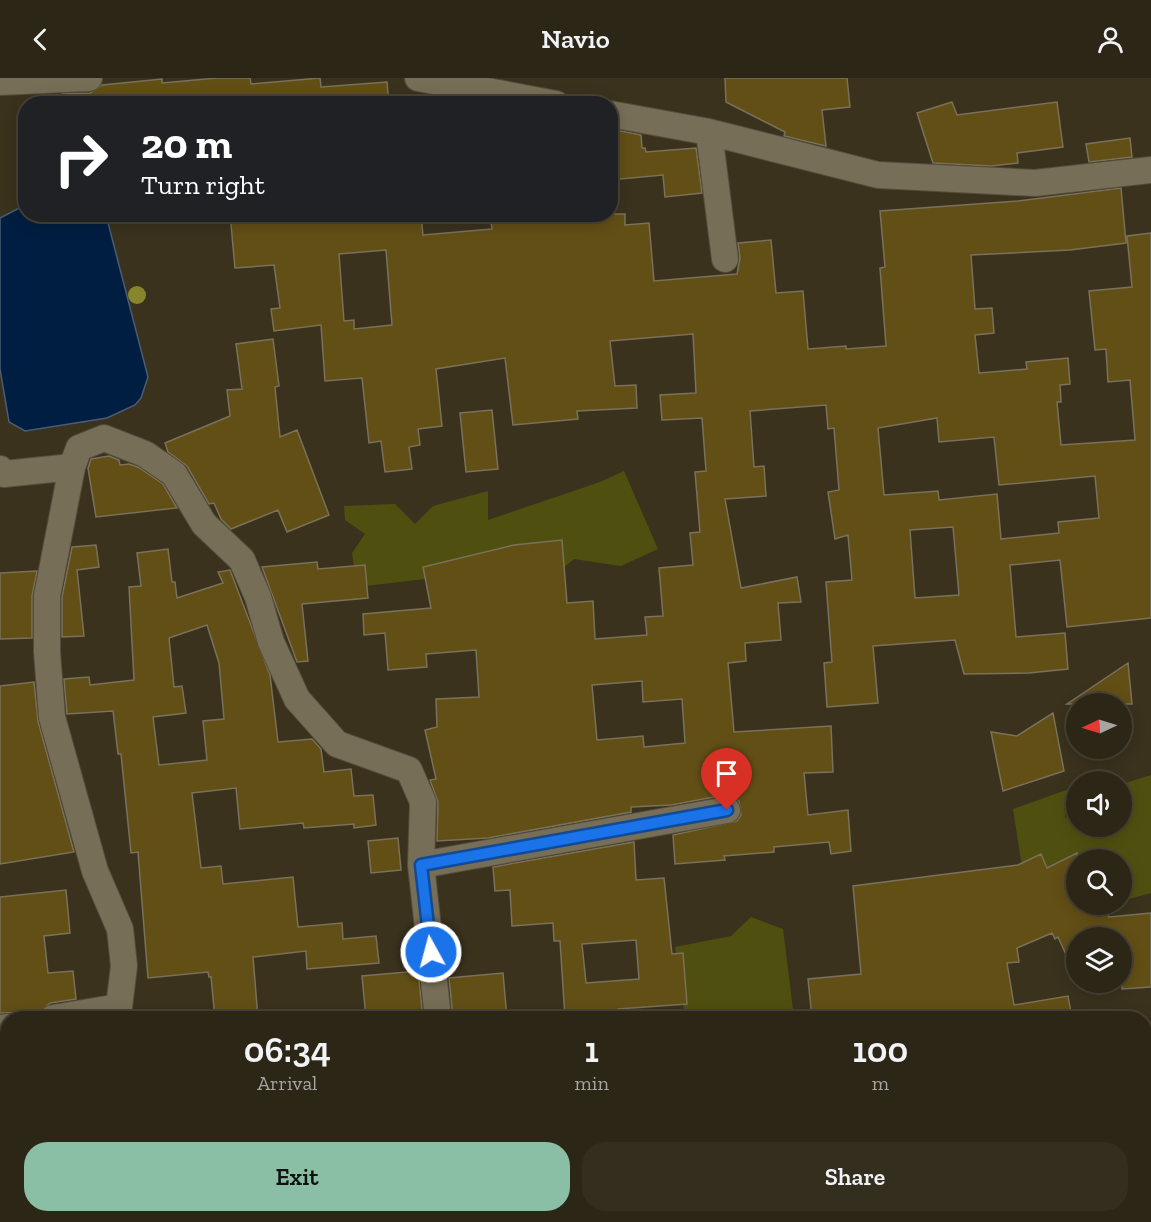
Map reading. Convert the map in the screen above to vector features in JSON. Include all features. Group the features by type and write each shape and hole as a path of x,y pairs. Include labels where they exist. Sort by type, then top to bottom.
{"street":[{"path":"0,82 89,78"},
{"path":"418,78 514,96"},
{"path":"618,115 709,132 878,175 1035,183 1151,170"},
{"path":"709,132 725,259"},
{"path":"95,1011 119,1007 124,966 120,929 95,871 52,717 47,652 47,596 72,467 79,448 104,438 145,454 174,474 204,524 242,560 258,597 272,642 297,699 337,744 409,770 423,802 421,865 437,1011"},
{"path":"0,469 4,474 72,467"},
{"path":"421,865 727,810"}],"shaded area":[{"path":"624,471 658,549 621,566 574,559 551,578 500,570 357,587 352,553 365,534 345,520 344,506 395,504 415,524 433,506 488,491 488,520 600,482"},
{"path":"1151,775 1151,893 1132,898 1132,849 1066,849 1066,866 1025,886 1013,809 1066,790 1066,837 1132,837 1132,781"},
{"path":"751,917 783,929 793,1011 684,1011 675,947 731,936"}],"water":[{"path":"18,209 18,222 108,222 148,377 141,398 135,405 107,418 25,431 9,422 0,369 0,218"}],"building":[{"path":"217,78 250,78 251,84 320,78 321,87 387,82 388,96 62,96 62,94 90,93 102,85 162,79 162,83"},
{"path":"725,78 847,78 850,107 822,110 826,146 784,136 785,132 726,102"},
{"path":"952,102 957,115 1057,102 1063,147 1017,153 1018,163 991,166 933,163 917,113"},
{"path":"618,130 641,135 642,148 645,148 646,152 696,148 702,193 665,197 663,175 618,179"},
{"path":"1130,138 1132,157 1089,162 1086,144"},
{"path":"1121,188 1126,243 1070,250 971,255 975,309 992,308 994,333 975,335 979,373 1027,369 1026,362 1068,358 1070,384 1060,385 1061,402 1057,402 1061,445 1135,440 1130,380 1108,382 1106,349 1095,350 1089,291 1132,287 1127,236 1151,233 1151,618 1067,627 1060,560 1010,565 1016,637 1065,633 1068,669 1029,673 964,674 955,640 873,646 878,703 827,707 824,663 832,662 826,582 852,580 848,535 835,539 828,492 839,490 834,428 828,429 826,405 750,411 754,467 764,466 766,496 725,499 741,588 797,577 801,602 778,603 781,640 745,643 746,661 728,663 734,732 831,726 833,772 804,773 808,815 848,810 851,851 831,854 829,842 774,847 774,852 724,856 725,860 675,864 673,835 737,821 741,815 739,801 725,795 671,805 631,807 631,812 488,838 437,841 438,802 430,780 436,779 425,730 437,727 436,699 479,697 476,650 426,654 427,667 388,670 385,633 364,635 363,614 431,608 423,567 514,545 562,540 567,603 593,601 595,639 647,635 645,617 663,616 659,568 693,565 690,533 700,532 695,472 706,471 702,418 662,420 660,395 696,393 693,334 610,341 615,386 636,385 637,408 577,411 578,419 513,425 505,358 436,369 442,426 418,429 420,445 409,447 412,469 385,472 381,441 369,443 362,378 325,381 321,325 274,331 271,309 280,308 274,265 235,268 231,222 422,222 423,235 492,229 491,222 618,222 618,214 625,214 625,225 649,223 654,281 737,274 740,258 738,243 771,240 776,293 803,291 808,349 846,346 846,349 886,346 880,268 885,267 880,211 1018,201","holes":["386,250 392,325 354,329 354,320 344,321 339,254","937,418 939,442 994,437 999,485 1095,476 1099,518 1058,522 1059,533 1001,539 997,494 939,500 938,491 884,495 878,428","953,527 959,595 915,598 910,530","642,681 643,702 682,699 685,743 644,747 643,736 597,740 592,685"]},
{"path":"273,339 279,386 275,387 280,437 297,430 329,515 287,532 278,510 231,529 221,519 214,503 209,504 187,466 168,452 165,443 230,416 227,390 242,389 236,344"},
{"path":"492,410 498,469 466,472 460,413"},
{"path":"109,456 119,460 120,465 129,464 138,467 163,484 177,508 96,517 88,468 91,459"},
{"path":"96,545 99,567 77,570 84,636 62,637 62,597 72,547"},
{"path":"168,549 172,582 175,582 177,598 223,583 218,572 230,570 270,675 278,742 312,739 321,749 324,772 351,769 354,796 373,795 376,825 354,828 354,824 304,828 303,823 240,829 236,788 192,793 201,868 221,866 223,884 293,877 298,927 342,923 343,939 376,936 379,963 307,969 306,951 253,957 257,1011 214,1011 211,977 208,972 148,978 138,852 131,853 121,754 118,754 113,711 67,714 64,679 89,677 90,685 134,680 129,587 141,586 137,553","holes":["207,625 219,663 224,719 203,721 207,760 159,765 153,717 186,713 182,686 174,687 169,638"]},
{"path":"317,562 318,569 365,565 368,598 302,604 308,661 297,662 262,567"},
{"path":"37,571 32,596 32,638 0,639 0,573"},
{"path":"1128,663 1131,693 1083,693"},
{"path":"34,682 38,721 74,852 0,864 0,686"},
{"path":"1053,713 1064,771 1003,791 991,732 1017,736"},
{"path":"398,838 401,870 371,873 368,841"},
{"path":"634,842 636,880 664,878 672,954 683,953 687,1004 618,1009 618,1011 565,1011 560,941 554,941 553,923 512,926 510,890 495,891 493,867","holes":["636,940 639,979 586,983 582,944"]},
{"path":"1041,854 1047,868 1066,858 1066,915 1108,915 1109,917 1151,913 1151,987 1132,988 1132,927 1066,927 1066,955 1058,937 1055,939 1052,933 1017,948 1019,962 1007,963 1014,1005 1068,996 1071,1011 811,1011 808,979 861,974 853,886 1018,865"},
{"path":"66,890 70,933 44,936 48,973 73,971 76,999 50,1003 41,1011 0,1011 0,897"},
{"path":"418,971 422,1011 365,1011 362,976"},
{"path":"503,973 506,1011 452,1011 449,978"}],"route":[{"path":"431,952 421,865 727,810"}]}
